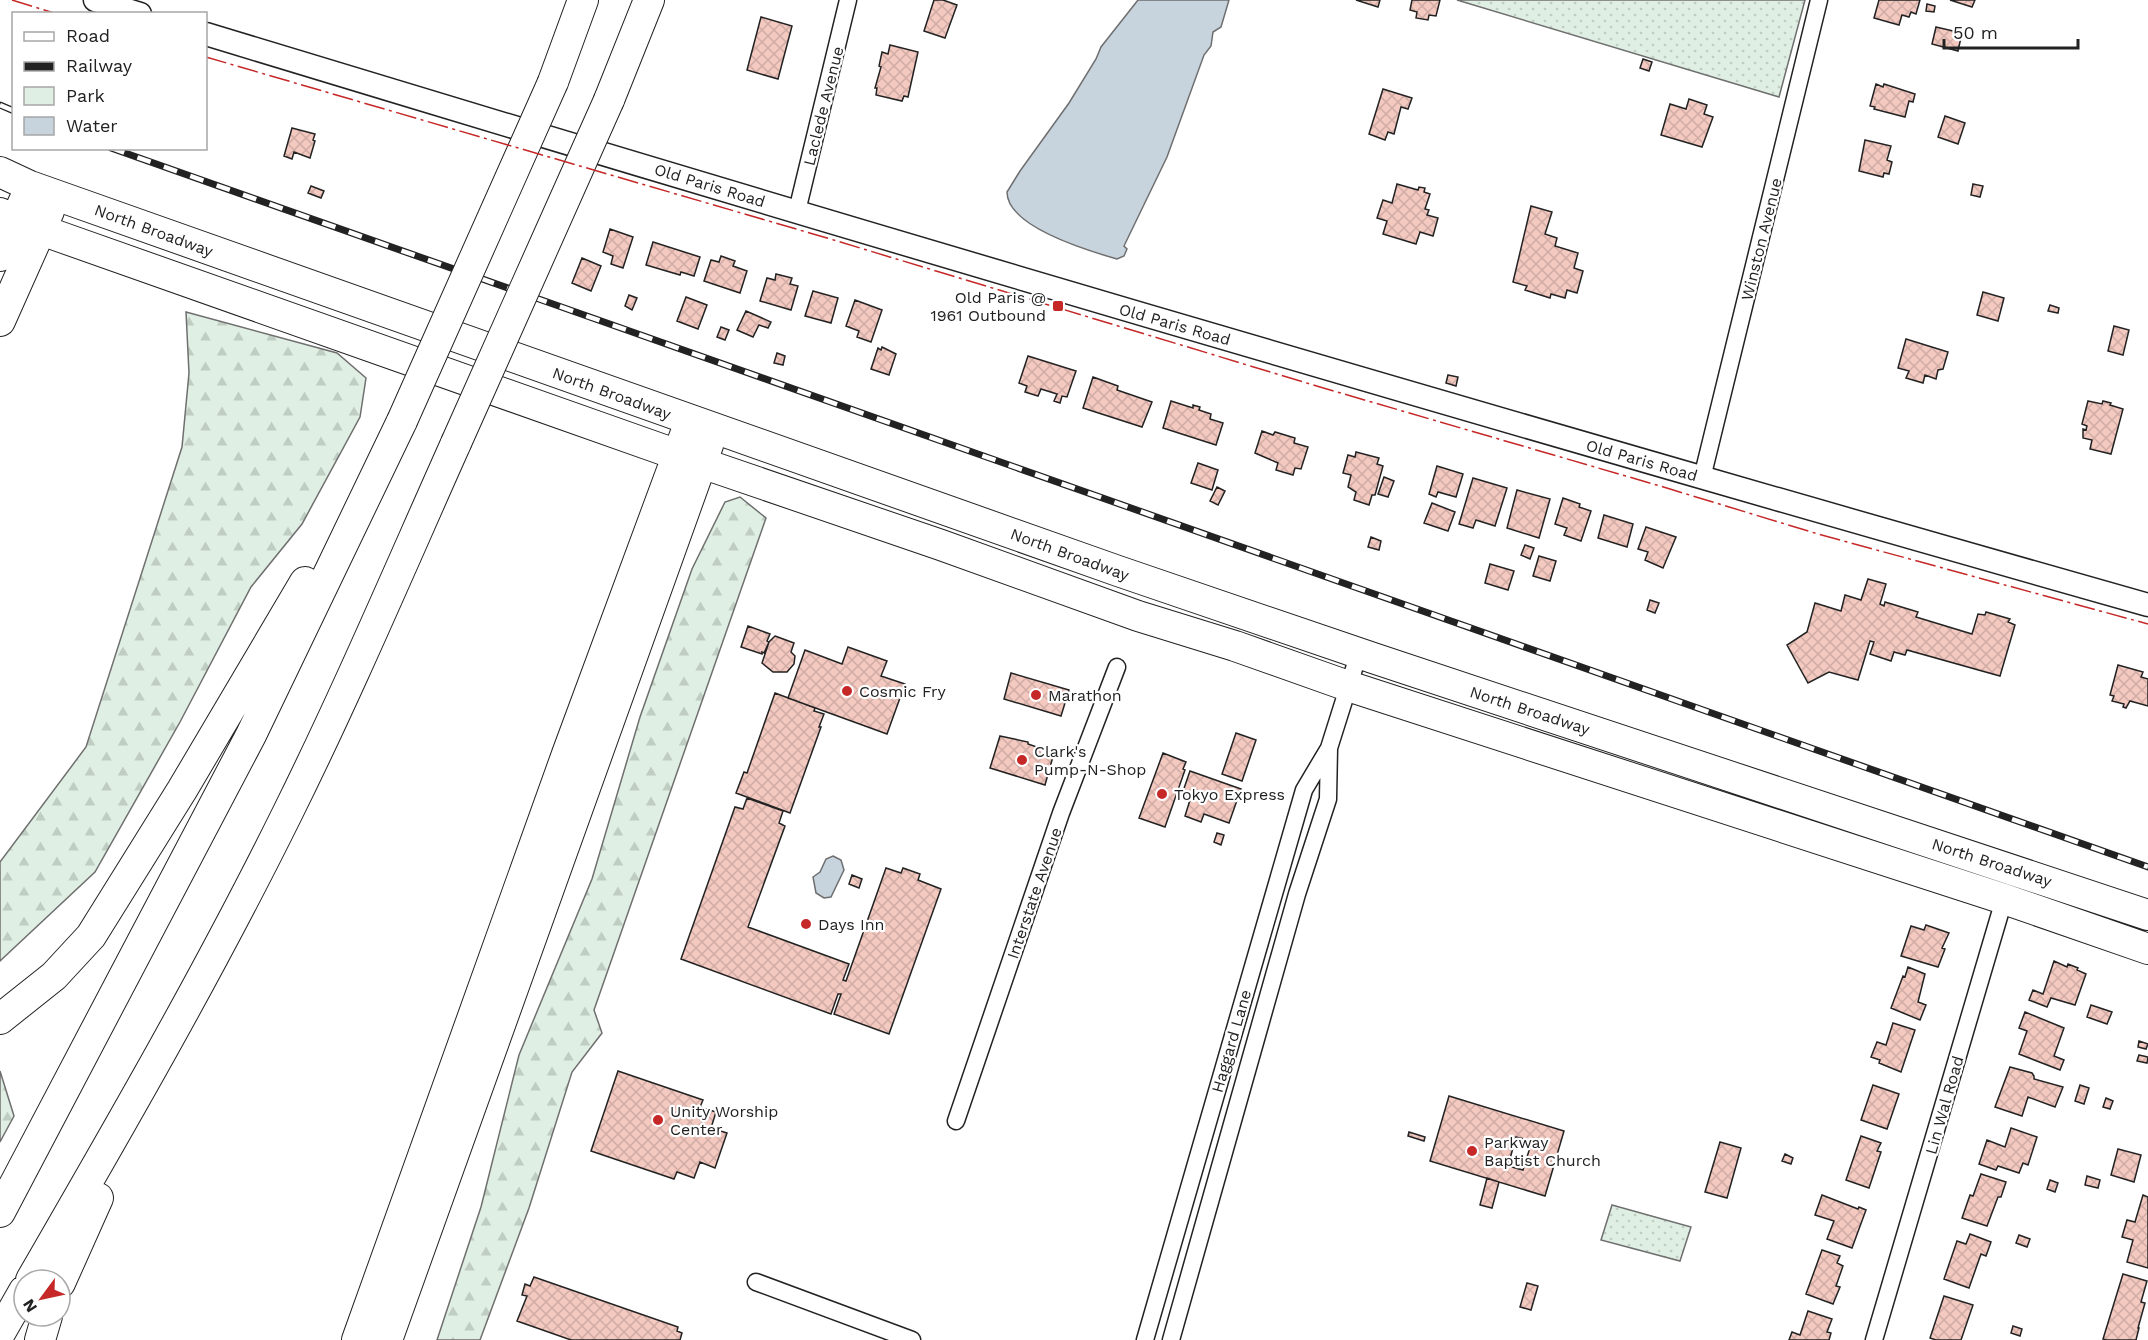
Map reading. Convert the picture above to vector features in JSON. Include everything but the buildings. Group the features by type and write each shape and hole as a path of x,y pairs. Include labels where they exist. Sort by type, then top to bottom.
{"highway":[{"path":"0,1212 251,735 402,421 553,82 583,0"},
{"path":"38,1268 154,1066 316,756 609,100 649,0"},
{"name":"North Broadway","path":"0,172 44,190 701,425 1118,571 2148,915"},
{"path":"0,256 19,221 44,190"},
{"path":"0,321 19,221"},
{"name":"North Broadway","path":"19,221 1138,616 2004,899 2148,949"},
{"path":"387,1340 701,425"},
{"path":"357,1340 567,754 690,459"},
{"path":"0,1019 54,976 91,936 182,790 314,568 372,483"},
{"path":"67,1268 124,1142 154,1066"},
{"path":"0,1333 12,1312"}],"street":[{"path":"95,0 134,12"},
{"name":"Laclede Avenue","path":"797,211 848,0"},
{"name":"Winston Avenue","path":"1702,478 1819,0"},
{"name":"Old Paris Road","path":"207,34 1082,297 2148,606"},
{"name":"Haggard Lane","path":"1145,1340 1304,790 1329,748 1359,653"},
{"name":"Interstate Avenue","path":"956,1121 1061,813 1117,667"},
{"name":"Haggard Lane","path":"1171,1340 1297,894 1328,799 1329,748"},
{"name":"Lin Wal Road","path":"1874,1340 2013,870"},
{"path":"756,1282 912,1340"}],"green space":[{"path":"1457,0 1805,0 1779,97"},
{"path":"186,312 337,353 366,378 360,417 302,524 251,587 180,722 95,872 0,961 0,862 86,747 182,447 189,373"},
{"path":"740,497 766,518 594,1010 602,1033 572,1072 529,1208 480,1340 437,1340 481,1207 519,1055 592,879 640,717 692,569 725,502"},
{"path":"0,1071 14,1116 0,1142"},
{"path":"1612,1205 1691,1227 1680,1261 1601,1240"}],"water":[{"path":"1138,0 1229,0 1221,27 1213,32 1211,46 1204,55 1167,157 1124,246 1127,249 1124,256 1117,259 1070,244 1034,226 1020,216 1011,205 1007,192 1069,103 1101,47"},
{"path":"833,856 841,860 844,870 831,897 824,898 816,893 813,877 820,872 826,859"}],"railway":[{"path":"0,105 12,110"},
{"path":"117,150 2148,867"}],"power":[{"path":"12,0 51,12"},
{"path":"207,57 827,238 1818,534 2148,624"}],"place":[{"name":"Old Paris @ 1961 Outbound","path":"1058,306"},
{"name":"Cosmic Fry","path":"847,691"},
{"name":"Marathon","path":"1036,695"},
{"name":"Clark's Pump-N-Shop","path":"1022,760"},
{"name":"Tokyo Express","path":"1162,794"},
{"name":"Days Inn","path":"806,924"},
{"name":"Unity Worship Center","path":"658,1120"},
{"name":"Parkway Baptist Church","path":"1472,1151"}]}
